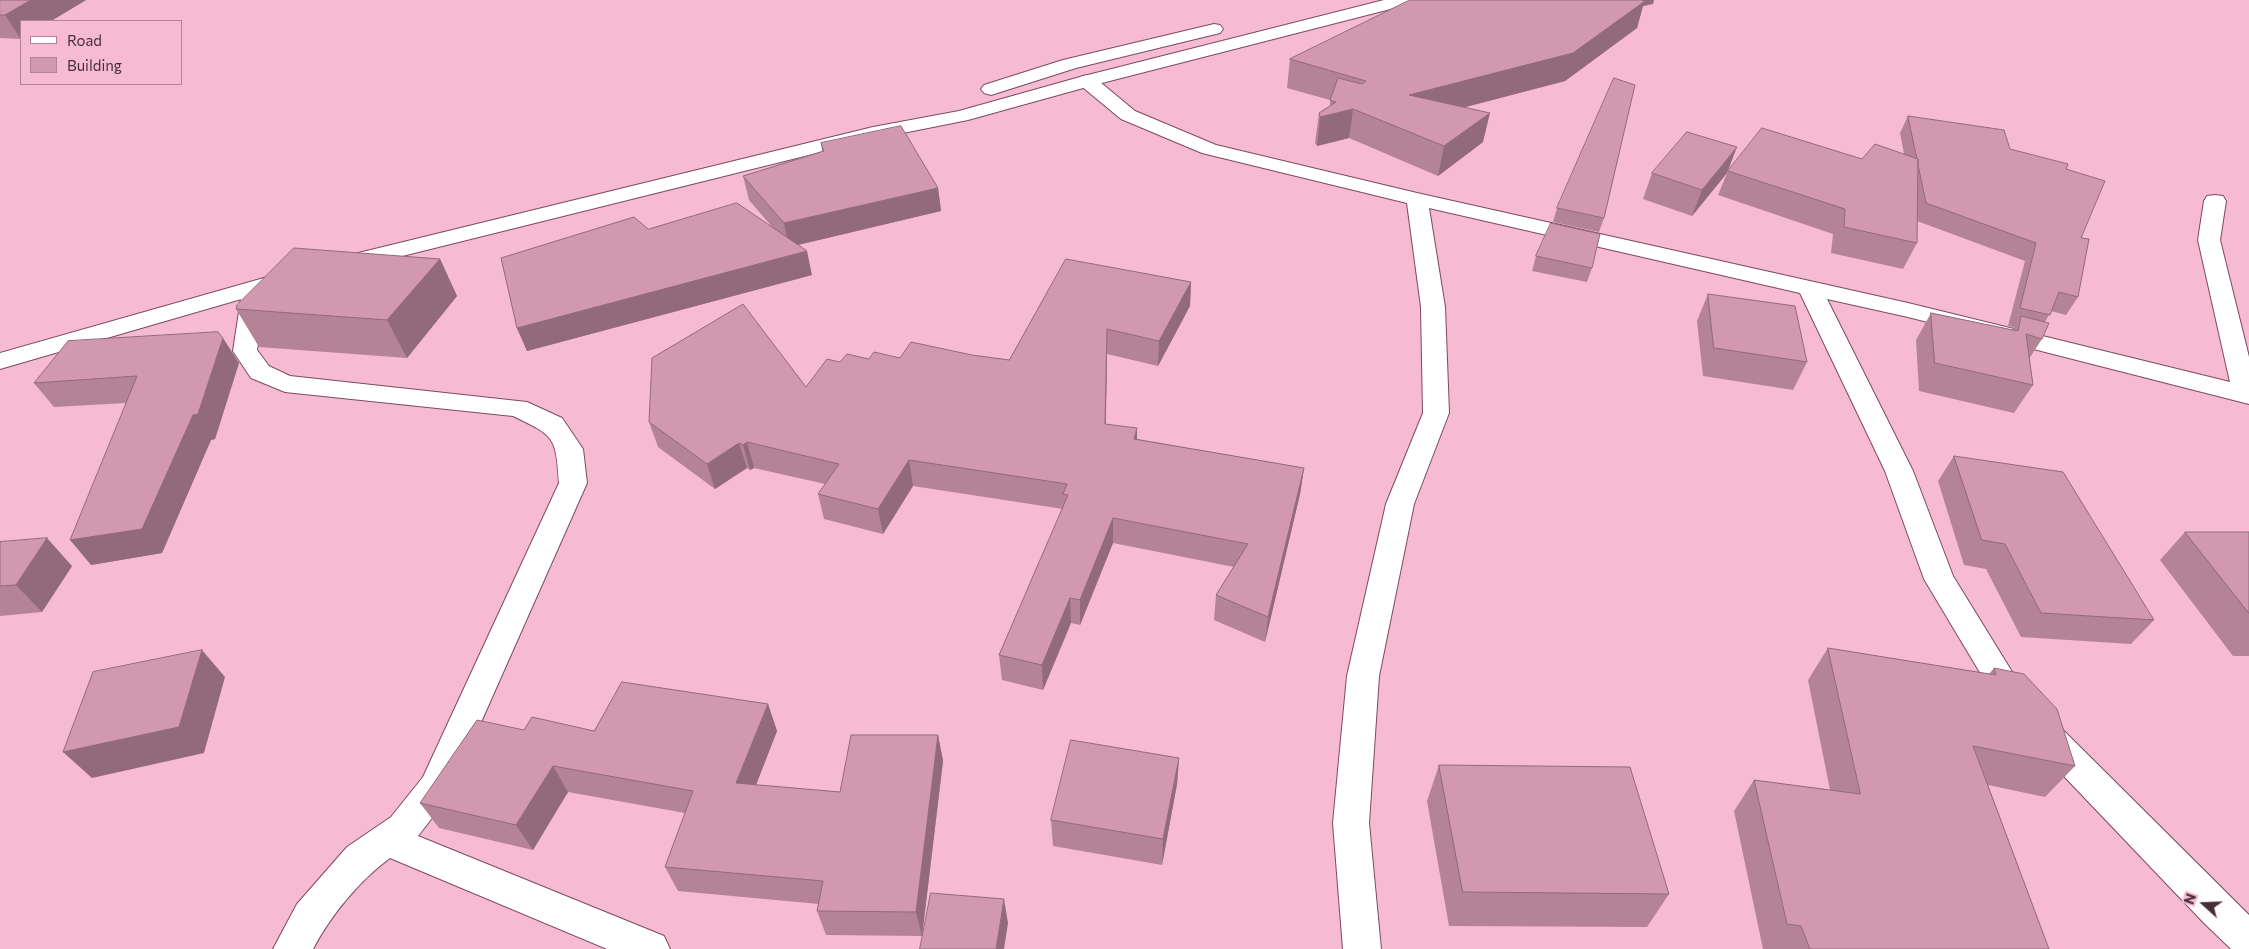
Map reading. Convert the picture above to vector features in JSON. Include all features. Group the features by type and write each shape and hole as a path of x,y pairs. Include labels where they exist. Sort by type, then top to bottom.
{"street":[{"path":"1297,9 1335,0"},
{"path":"0,361 255,286 873,133 961,116 1087,81 1404,0"},
{"path":"873,133 949,103 1070,64 1231,25"},
{"path":"1087,81 1128,115 1209,150 1809,287 2247,394 2209,240 2215,201"},
{"path":"1362,949 1351,824 1363,676 1400,504 1436,413 1433,307 1417,199"},
{"path":"255,286 246,351 260,372 285,384 518,408 553,424 570,449 573,483 435,788 403,828 360,859 310,917 292,949"},
{"path":"1809,287 1899,471 1939,579 2013,701 2217,911 2249,940"},
{"path":"388,840 651,949"}],"building":[{"path":"0,0 31,0 5,15 0,15"},
{"path":"1410,0 1645,1 1573,53 1409,95 1490,113 1444,146 1353,109 1320,117 1319,113 1336,102 1330,100 1338,78 1362,84 1366,81 1290,59"},
{"path":"1614,78 1635,85 1604,218 1557,208"},
{"path":"1908,116 2004,130 2010,149 2068,164 2066,169 2105,181 2081,238 2089,239 2078,297 2059,292 2050,315 2020,308 2036,243 1926,203"},
{"path":"901,126 938,188 784,223 743,176 824,151 821,143"},
{"path":"1762,128 1862,159 1875,144 1918,159 1917,243 1844,227 1845,209 1728,171"},
{"path":"1687,132 1737,147 1702,190 1652,173"},
{"path":"737,203 807,251 517,328 501,258 634,217 648,229"},
{"path":"1551,223 1600,234 1592,268 1536,256"},
{"path":"294,248 440,259 387,320 236,309 237,305"},
{"path":"1066,259 1191,282 1159,341 1107,329 1105,424 1137,428 1134,439 1304,468 1268,617 1216,595 1248,544 1113,518 1080,600 1070,598 1042,665 999,655 1068,495 1063,494 1067,484 909,460 878,509 818,494 839,464 747,442 743,445 739,443 707,464 649,422 652,358 743,304 806,387 827,359 840,362 847,354 869,359 874,352 900,358 911,342 972,355 1009,360"},
{"path":"1708,294 1795,306 1807,362 1714,348"},
{"path":"1931,313 2018,331 2021,316 2049,323 2042,339 2026,334 2033,385 1935,363"},
{"path":"218,332 223,338 198,414 193,415 142,529 70,540 137,376 34,383 68,341"},
{"path":"1954,456 2063,472 2154,620 2041,613 2005,544 1982,540"},
{"path":"2185,532 2249,532 2249,613"},
{"path":"47,538 16,585 0,586 0,542"},
{"path":"1828,648 1996,675 1994,668 2024,674 2057,709 2075,766 1973,746 2049,949 1810,949 1801,926 1787,924 1754,780 1860,794"},
{"path":"202,650 179,727 63,752 93,672"},
{"path":"622,682 768,704 736,783 840,792 851,735 938,735 916,912 817,911 823,881 665,867 693,791 553,766 516,825 420,803 477,720 524,730 532,717 594,731"},
{"path":"1071,740 1179,758 1163,839 1051,820"},
{"path":"1439,765 1630,767 1669,894 1463,892"},
{"path":"931,893 1004,899 996,949 920,949"}]}
